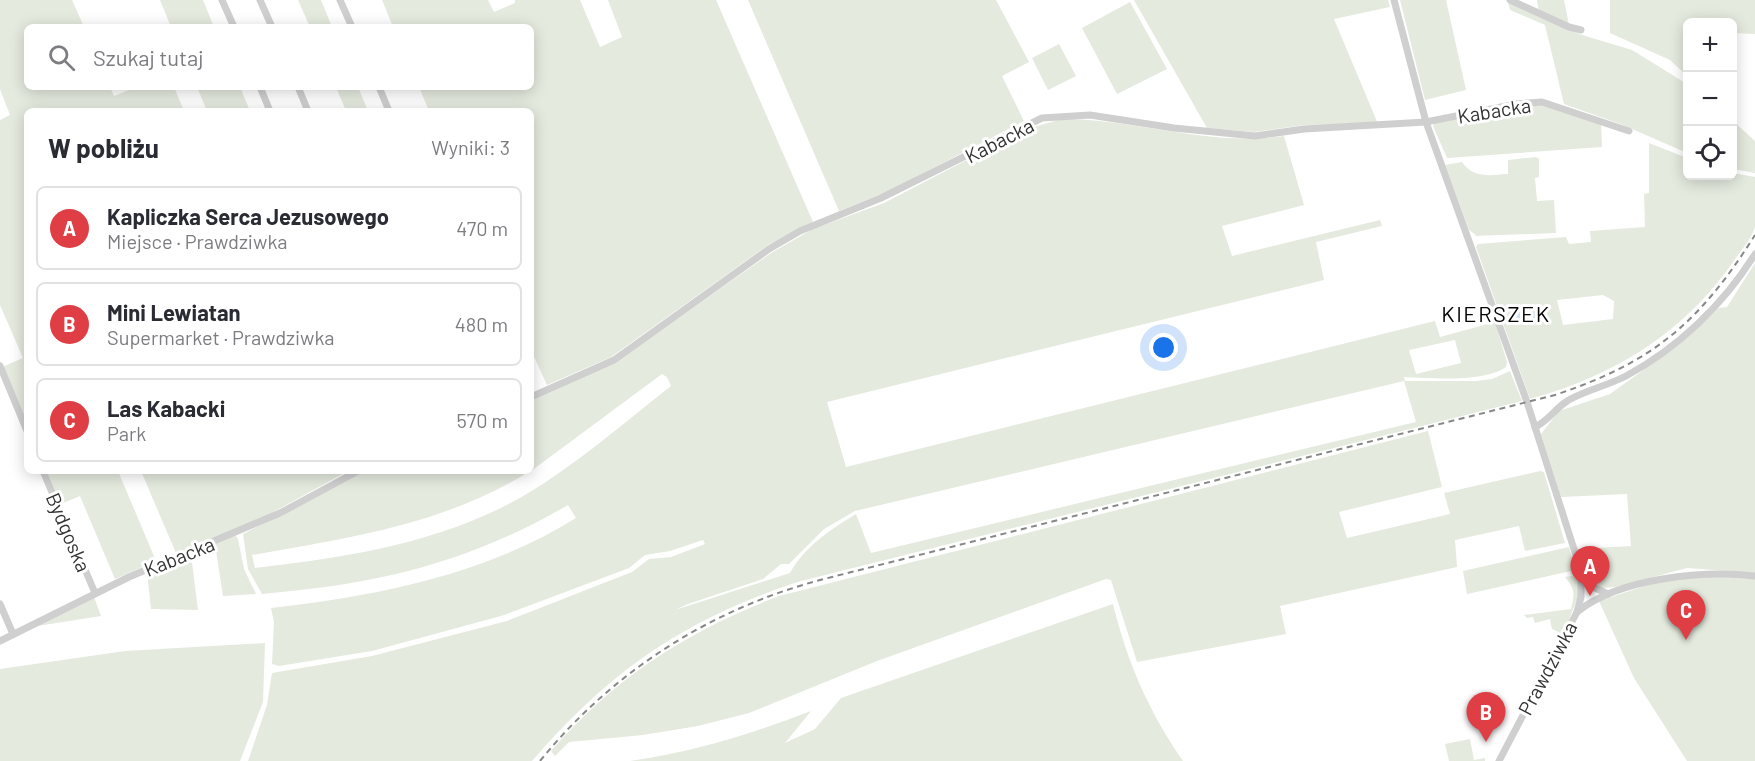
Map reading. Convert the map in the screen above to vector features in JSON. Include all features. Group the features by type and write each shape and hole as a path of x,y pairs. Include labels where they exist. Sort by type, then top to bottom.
{"street":[{"path":"222,0 233,24"},
{"path":"260,0 271,24"},
{"path":"340,0 351,24"},
{"path":"1394,0 1426,122 1535,427 1581,571 1582,582 1577,612"},
{"path":"1510,0 1569,27 1581,30"},
{"path":"261,90 269,108"},
{"path":"299,90 307,108"},
{"path":"380,90 388,108"},
{"name":"Kabacka","path":"534,396 614,360 769,249 800,231 880,198 1042,118 1090,115 1234,136 1426,122 1516,104 1542,102 1629,130"},
{"path":"1535,427 1545,423 1566,402 1628,375 1672,346 1720,300 1755,254"},
{"path":"0,366 24,424"},
{"name":"Bydgoska","path":"45,474 95,593"},
{"name":"Kabacka","path":"0,641 95,593 280,513 352,474"},
{"name":"Prawdziwka","path":"1499,761 1577,612 1608,594 1691,573 1755,576"},
{"path":"1582,582 1608,594"},
{"path":"0,604 13,634"}],"shaded area":[{"path":"0,0 72,0 83,24 24,24 24,90 111,90 114,96 129,90 175,90 183,108 24,108 24,417 2,367 23,358 0,305 0,120 10,115 0,89"},
{"path":"160,0 203,0 213,24 170,24"},
{"path":"298,0 321,0 331,24 309,24"},
{"path":"382,0 488,0 494,12 515,3 515,0 580,0 600,47 622,37 608,0 716,0 813,222 768,245 611,357 547,385 534,357 534,108 428,108 420,90 534,90 534,24 392,24"},
{"path":"748,0 996,0 1029,62 1002,76 1024,121 889,191 839,211"},
{"path":"1134,0 1388,0 1390,7 1334,19 1378,124 1304,125 1254,132 1207,128"},
{"path":"1400,0 1446,0 1466,90 1425,100"},
{"path":"1537,0 1564,0 1569,25 1539,12"},
{"path":"1610,0 1755,0 1755,34 1737,33 1737,18 1683,18 1683,72 1670,60 1610,33"},
{"path":"1130,2 1167,69 1117,94 1082,28"},
{"path":"1508,2 1579,34 1632,50 1683,82 1683,151 1623,125 1564,104 1545,25 1510,10"},
{"path":"1059,44 1076,76 1048,90 1032,58"},
{"path":"198,90 241,90 249,108 206,108"},
{"path":"337,90 359,90 367,108 345,108"},
{"path":"1545,104 1601,122 1602,147 1447,158 1433,126 1435,123 1494,110"},
{"path":"1062,119 1117,123 1228,138 1284,136 1304,205 1222,226 1232,256 1380,220 1382,226 1316,242 1324,280 827,402 846,467 1435,321 1440,337 1495,322 1507,362 1506,367 1496,372 1471,377 1404,377 1405,381 1476,381 1492,379 1510,371 1522,401 801,581 759,596 686,630 653,651 591,699 532,761 248,761 267,705 272,673 372,656 507,621 632,572 649,559 671,557 705,544 703,540 670,551 645,555 629,568 501,616 372,651 279,666 272,664 274,622 271,608 350,597 429,580 505,554 541,538 576,518 568,505 493,542 420,568 344,584 262,594 248,569 243,534 359,474 525,474 465,504 431,516 360,535 252,555 255,568 360,553 428,536 461,525 525,495 600,443 671,386 667,377 662,374 534,469 534,400 614,363 771,253 813,229 884,203 1037,126","holes":["1455,340 1461,363 1416,374 1409,350","1404,381 1416,422 871,553 856,514 811,547 790,573 675,610 763,579 781,564 789,564 824,529 855,511"]},
{"path":"1737,125 1755,141 1755,173 1737,170"},
{"path":"1649,143 1683,156 1683,180 1737,180 1737,174 1755,177 1755,227 1746,245 1713,288 1669,331 1618,365 1590,378 1530,399 1476,247 1478,244 1566,237 1569,244 1591,242 1590,231 1645,227 1644,194 1649,193","holes":["1603,295 1614,301 1613,319 1563,325 1557,300"]},
{"path":"1536,157 1539,159 1539,177 1535,178 1537,201 1554,200 1556,233 1474,236 1476,235 1469,230 1445,165 1462,162 1477,174 1508,174 1508,160"},
{"path":"1755,263 1755,573 1687,568 1616,587 1602,588 1588,577 1579,549 1631,546 1627,494 1561,497 1541,434 1559,411 1610,394 1677,346 1719,308 1727,307"},
{"path":"1428,431 1442,487 1339,512 1347,538 1450,514 1444,493 1540,471 1544,472 1565,543 1525,551 1519,526 1455,540 1457,567 1280,606 1286,634 1137,662 1111,580 1106,579 877,661 749,713 698,726 643,735 569,742 555,756 551,751 601,700 655,659 714,624 779,596"},
{"path":"48,474 119,474 156,561 115,579 80,496 61,504"},
{"path":"142,474 343,474 268,515 176,553"},
{"path":"235,535 238,539 244,569 256,594 223,596 215,544"},
{"path":"1569,547 1575,568 1571,571 1467,594 1463,571"},
{"path":"191,555 198,610 151,609 147,572"},
{"path":"1572,576 1578,581 1578,597 1563,634 1552,629 1550,619 1535,623 1533,617 1527,618 1524,615 1571,609 1573,592 1565,577"},
{"path":"1701,576 1755,579 1755,761 1687,761 1634,678 1599,601 1663,580"},
{"path":"94,597 101,616 31,627"},
{"path":"1113,604 1140,686 1183,761 630,761 677,753 722,741 811,711 785,743 815,729 841,698"},
{"path":"265,643 263,702 240,761 0,761 0,669 125,651"},
{"path":"1470,739 1474,760 1485,758 1485,761 1449,761 1445,744"}],"water":[{"path":"1546,309 1546,317 1513,320 1513,310"}],"railway":[{"path":"540,761 599,699 667,647 743,607 783,591 1555,395 1590,382 1647,353 1672,335 1714,292 1735,266 1755,235"}],"place":[{"name":"Kapliczka Serca Jezusowego","path":"1590,596"},
{"name":"Las Kabacki","path":"1686,640"},
{"name":"Mini Lewiatan","path":"1486,742"}],"district":[{"name":"KIERSZEK","path":"1496,313"}]}
